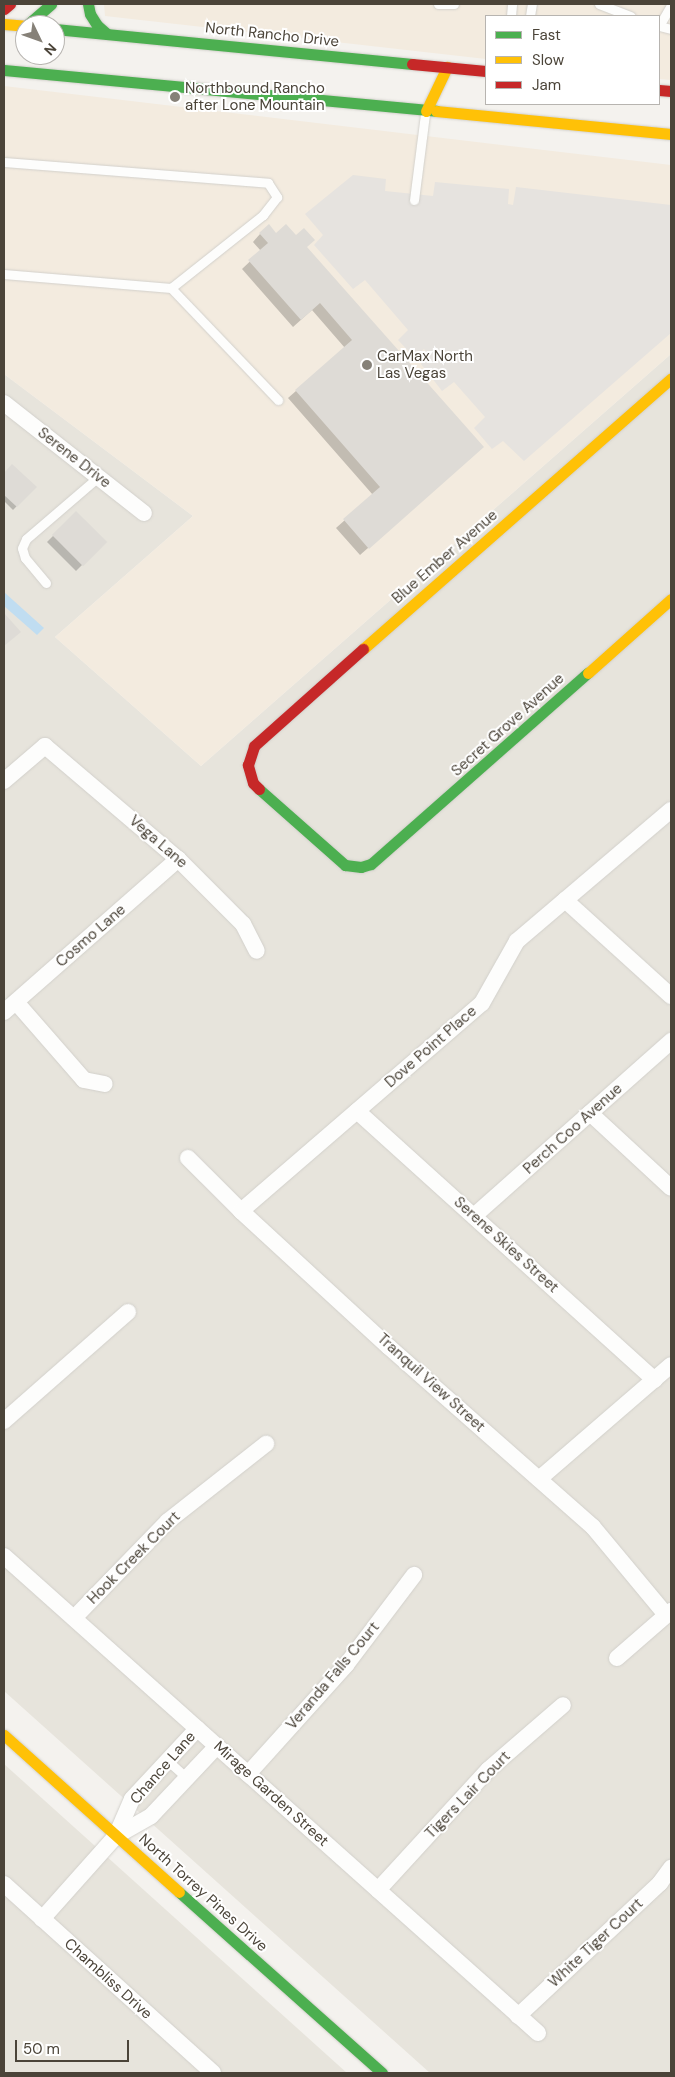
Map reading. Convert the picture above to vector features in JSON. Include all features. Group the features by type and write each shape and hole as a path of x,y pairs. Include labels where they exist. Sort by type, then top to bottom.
{"street":[{"path":"4,9 10,4"},
{"path":"38,15 51,4"},
{"path":"88,4 90,14 97,25 107,34"},
{"name":"North Rancho Drive","path":"65,30 485,71"},
{"path":"4,38 15,32"},
{"path":"426,111 447,67"},
{"path":"4,70 671,134"},
{"name":"Blue Ember Avenue","path":"361,867 345,865 260,791 253,783 248,765 254,746 671,378"},
{"name":"Serene Drive","path":"4,404 144,513"},
{"name":"Secret Grove Avenue","path":"361,867 380,858 671,600"},
{"name":"Vega Lane","path":"4,781 44,746 178,859 242,924 257,951"},
{"name":"Dove Point Place","path":"241,1211 482,1003 517,942 671,810"},
{"name":"Cosmo Lane","path":"10,1007 178,859"},
{"path":"566,900 671,996"},
{"path":"10,1007 84,1080 105,1084"},
{"name":"Perch Coo Avenue","path":"474,1216 671,1041"},
{"name":"Serene Skies Street","path":"357,1111 655,1380"},
{"path":"590,1113 671,1188"},
{"name":"Tranquil View Street","path":"188,1158 241,1211 389,1346 593,1527 669,1613"},
{"path":"4,1421 128,1312"},
{"path":"539,1479 671,1365"},
{"name":"Hook Creek Court","path":"74,1618 168,1521 266,1444"},
{"name":"Mirage Garden Street","path":"4,1556 538,2033"},
{"name":"Veranda Falls Court","path":"248,1774 346,1665 414,1575"},
{"path":"617,1658 669,1613"},
{"name":"Tigers Lair Court","path":"378,1890 488,1770 563,1705"},
{"name":"Chance Lane","path":"116,1836 132,1799 197,1728"},
{"name":"North Torrey Pines Drive","path":"4,1735 382,2073"},
{"name":"Chance Lane","path":"42,1919 116,1836 150,1816 217,1746"},
{"name":"White Tiger Court","path":"518,2016 660,1883 671,1868"},
{"name":"Chambliss Drive","path":"4,1884 213,2073"}],"lane":[{"path":"438,4 454,4"},
{"path":"599,4 628,15"},
{"path":"610,4 618,11"},
{"path":"660,24 671,5"},
{"path":"414,200 426,111"},
{"path":"4,162 268,184 277,197 263,215 171,288"},
{"path":"4,274 171,288 278,400"},
{"path":"46,583 25,558 22,548 26,539 98,477"},
{"path":"168,1761 186,1778"}],"shaded area":[{"path":"104,4 671,4 671,80 660,79 660,15 485,15 485,59 105,16"},
{"path":"4,86 671,165 671,354 201,766 55,637 193,516 4,374"},
{"path":"353,175 386,179 385,191 433,196 435,182 509,189 508,204 513,205 516,187 671,205 671,333 524,461 503,441 492,449 474,428 485,417 454,382 442,391 421,364 429,356 424,349 414,357 398,340 408,330 365,280 353,289 314,245 323,235 305,214"},
{"path":"671,354 671,2073 430,2073 4,1691 4,374 193,516 55,637 201,766"},
{"path":"4,1764 347,2073 4,2073"}],"water":[{"path":"4,592 44,628 37,635 4,606"}],"building":[{"name":"CarMax North Las Vegas","path":"269,224 276,233 286,224 296,235 304,228 315,240 307,247 484,447 369,549 343,519 380,487 295,390 352,340 320,303 301,320 248,260 268,243 259,233"},
{"path":"12,464 37,487 17,507 4,495 4,473"},
{"path":"76,511 107,542 83,566 52,535"},
{"path":"4,613 21,632 4,646"}],"traffic: fast":[{"path":"38,15 51,4"},
{"path":"88,4 90,14 97,25 107,34"},
{"path":"65,30 412,64"},
{"path":"4,70 436,111"},
{"path":"259,789 345,865 361,867 371,864 588,673"},
{"path":"179,1892 382,2073"}],"traffic: slow":[{"path":"4,24 15,25"},
{"path":"426,111 447,67"},
{"path":"436,111 671,134"},
{"path":"363,649 671,378"},
{"path":"588,673 671,599"},
{"path":"4,1735 179,1892"}],"traffic: jam":[{"path":"4,9 10,4"},
{"path":"412,64 485,71"},
{"path":"660,90 671,91"},
{"path":"259,789 253,783 248,765 254,746 363,649"}],"place":[{"name":"Northbound Rancho after Lone Mountain","path":"175,97"},
{"name":"CarMax North Las Vegas","path":"367,365"}]}
